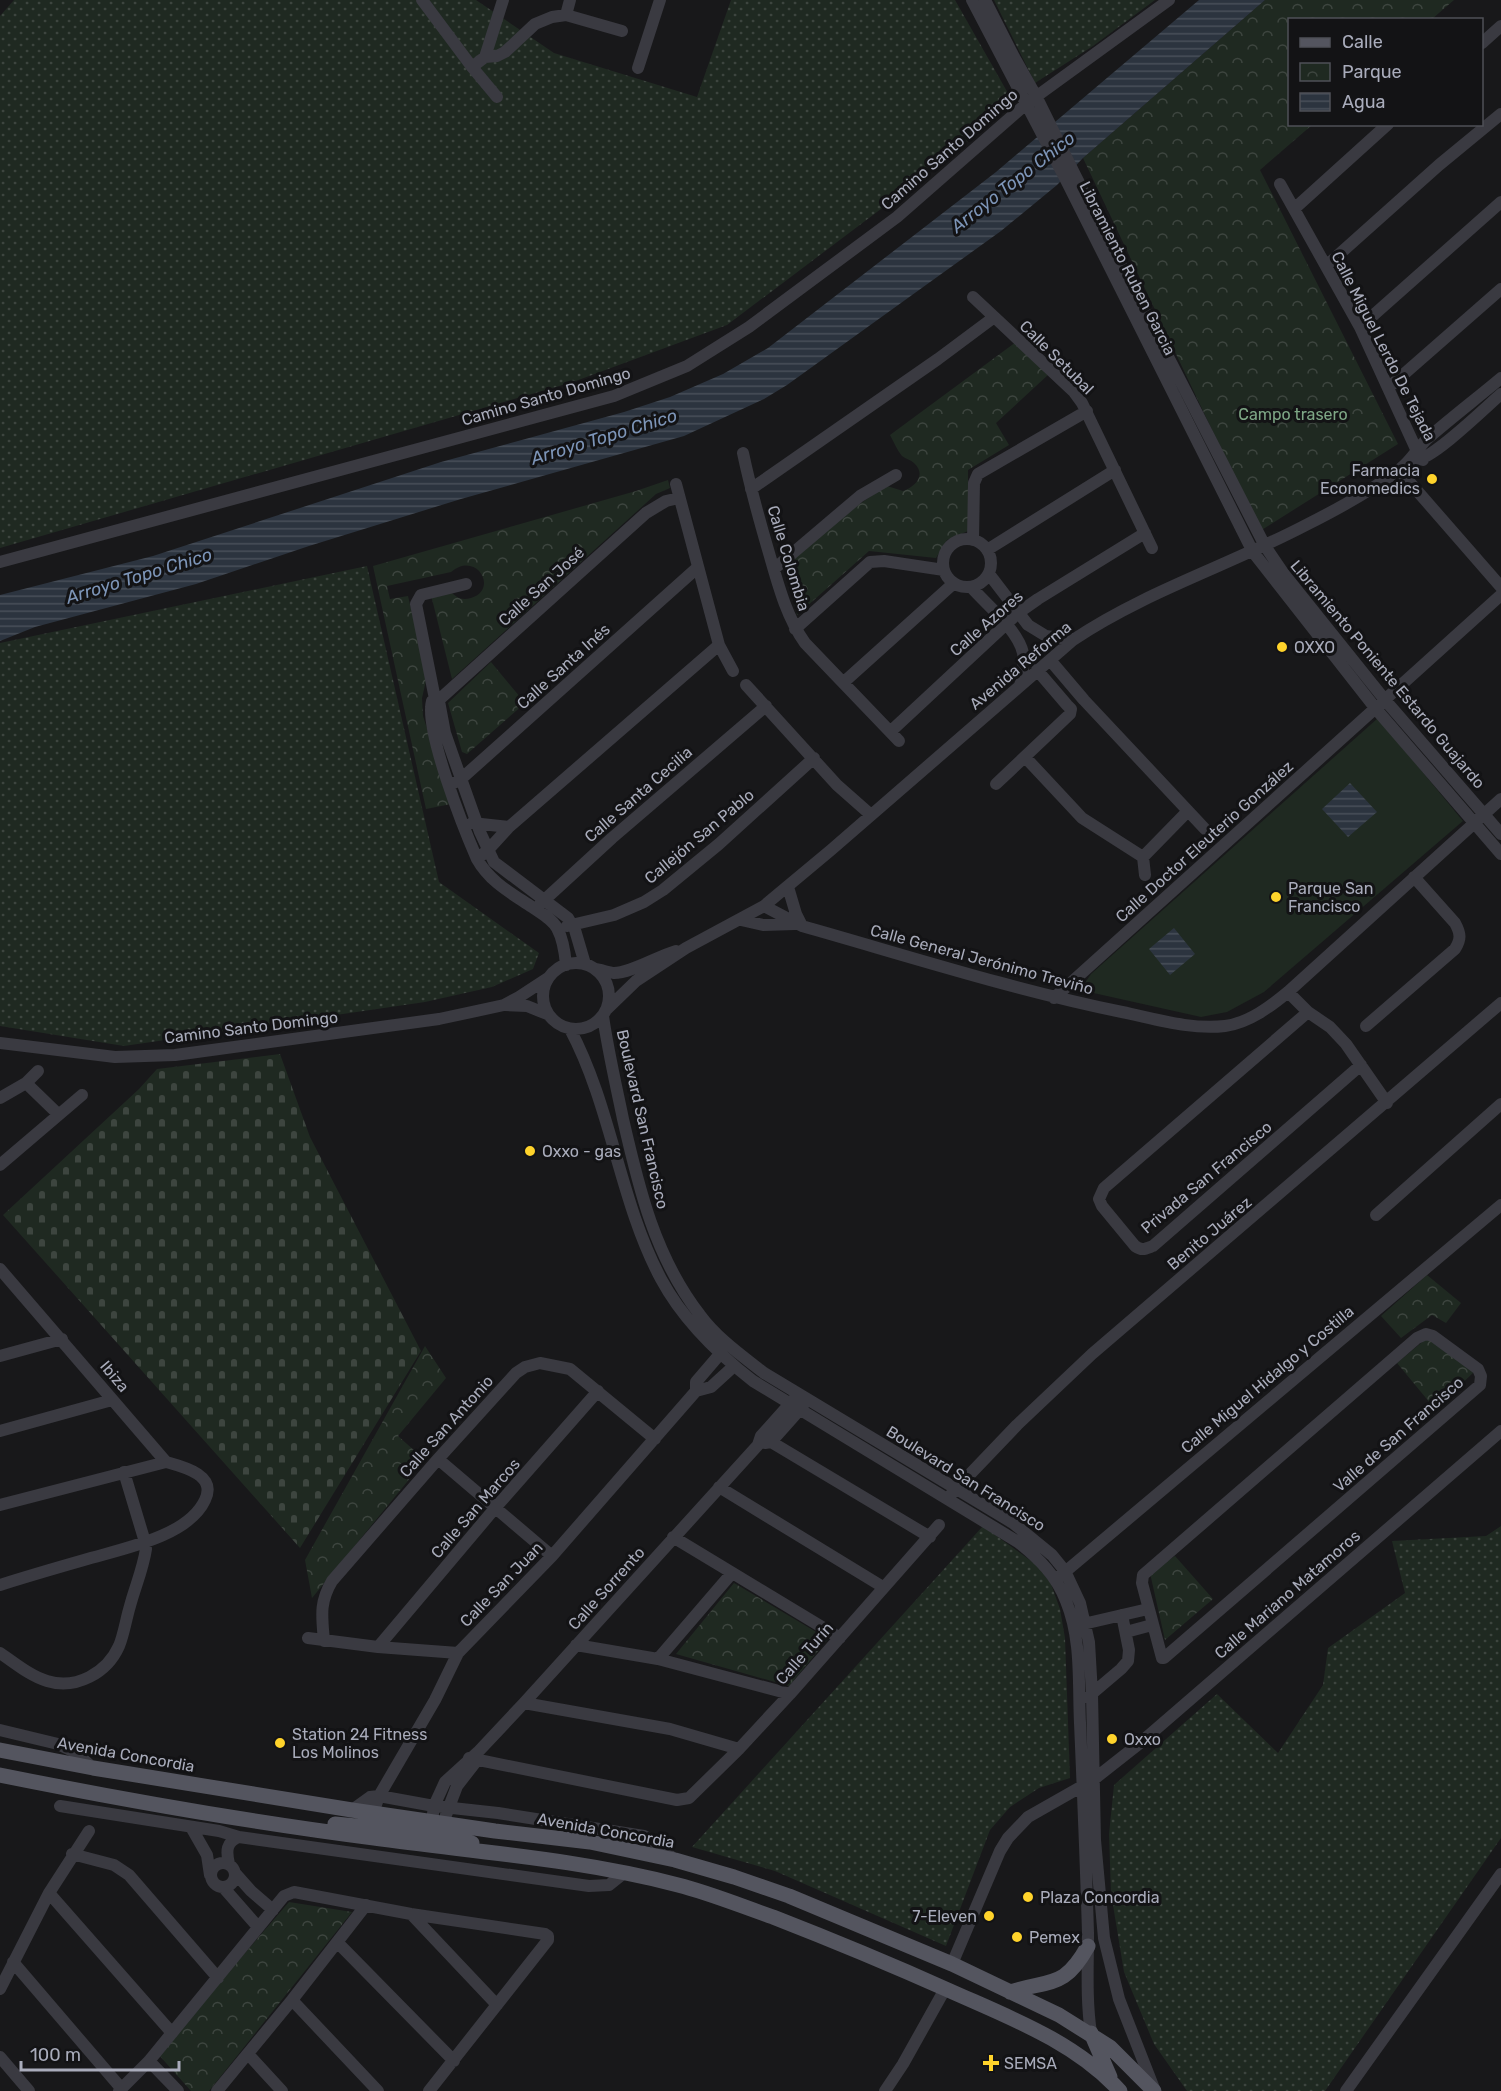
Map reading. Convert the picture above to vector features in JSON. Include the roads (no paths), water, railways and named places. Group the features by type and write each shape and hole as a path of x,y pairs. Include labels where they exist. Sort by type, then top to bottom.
{"main road":[{"name":"Avenida Concordia","path":"0,1750 93,1768 352,1809 370,1825"},
{"name":"Avenida Concordia","path":"0,1775 313,1830 370,1825 508,1856 624,1873 682,1886 717,1896 825,1937 1032,2029 1076,2053 1117,2087"},
{"name":"Avenida Concordia","path":"437,1824 590,1842 675,1860 789,1896 952,1964 1059,2015 1091,2033 1126,2061 1155,2091"},
{"path":"370,1825 437,1824 508,1856"},
{"path":"825,1937 853,1940 931,1977 942,1976 952,1964"},
{"path":"1010,1992 1062,1978 1077,1965 1088,1946"},
{"path":"1091,2033 1117,2087"}],"street":[{"path":"472,67 484,57 502,0"},
{"path":"566,15 570,0"},
{"path":"638,68 660,0"},
{"name":"Libramiento Ruben Garcia","path":"972,0 1027,104 1040,117 1253,552 1269,564"},
{"name":"Libramiento Ruben Garcia","path":"985,0 1014,57 1027,104"},
{"path":"424,1 497,97"},
{"name":"Camino Santo Domingo","path":"0,562 592,402 687,366 749,327 888,224 1027,104 1167,1"},
{"path":"484,57 497,57 506,52 535,24 566,15 622,31"},
{"path":"1483,42 1501,26"},
{"path":"1326,266 1439,165 1501,114"},
{"path":"1294,209 1387,126"},
{"name":"Libramiento Ruben Garcia","path":"1070,178 1265,546 1269,564"},
{"name":"Calle Miguel Lerdo De Tejada","path":"1280,184 1360,327 1417,457"},
{"path":"1360,327 1501,202"},
{"path":"1388,388 1501,289"},
{"name":"Calle Setubal","path":"973,297 1074,392 1087,411 1152,548"},
{"path":"751,489 993,318"},
{"name":"Avenida Reforma","path":"1417,457 1501,378"},
{"name":"Avenida Reforma","path":"605,1013 636,981 686,948 764,906 1073,640 1126,609 1307,525 1399,470 1501,394"},
{"path":"973,540 974,483 978,474 1087,411"},
{"name":"Calle Colombia","path":"743,453 774,569 786,609 795,629 805,644 900,741"},
{"path":"987,550 1115,470"},
{"path":"1399,470 1501,587"},
{"path":"774,569 860,496 896,475"},
{"path":"676,484 718,645 733,671"},
{"name":"Calle San José","path":"435,701 646,513 666,501 679,498"},
{"name":"Calle Azores","path":"890,732 1018,613 1145,533"},
{"path":"973,540 987,550 991,562 988,574 981,582 971,587 959,586 947,577 944,570 944,555 952,544 973,540"},
{"path":"795,629 870,562 884,561 944,570"},
{"name":"Libramiento Poniente Estardo Guajardo","path":"1269,564 1501,854"},
{"name":"Calle Santa Inés","path":"450,785 461,779 697,568"},
{"path":"988,574 1028,625 1046,636 1073,640"},
{"path":"844,682 954,583"},
{"path":"466,584 421,595 418,599 417,604 435,701 488,850 498,866 539,904 557,928 566,965"},
{"path":"971,587 1016,635 1023,661 1020,686"},
{"name":"Calle Doctor Eleuterio González","path":"1054,998 1501,595"},
{"path":"477,859 509,827 718,645"},
{"path":"1050,660 1084,700 1205,829"},
{"path":"996,784 1070,714 1071,709 1037,670"},
{"path":"746,685 834,780 871,815"},
{"path":"435,701 435,737 462,823 483,870 495,883 564,915 573,924 590,967 603,977 608,987 609,999 605,1013 594,1024 570,1029 554,1022 547,1014 542,996 548,978 566,965 590,967"},
{"name":"Libramiento Poniente Estardo Guajardo","path":"1381,705 1501,834"},
{"name":"Calle Santa Cecilia","path":"539,904 766,706"},
{"path":"1025,757 1082,818 1143,857"},
{"name":"Callejón San Pablo","path":"557,928 614,915 644,902 663,890 719,844 814,758"},
{"name":"Calle General Jerónimo Treviño","path":"798,925 1054,998 1200,1027 1228,1026 1251,1018 1288,992 1501,799"},
{"path":"1143,857 1187,812"},
{"path":"462,823 509,827"},
{"path":"1143,857 1145,875"},
{"path":"1366,1026 1455,949 1460,941 1460,932 1455,924 1414,877"},
{"path":"788,886 798,925"},
{"path":"764,906 798,925"},
{"path":"741,920 763,925 798,925"},
{"name":"Avenida Reforma","path":"590,967 614,973 660,955 686,948"},
{"name":"Camino Santo Domingo","path":"504,1005 519,998 548,978"},
{"path":"1288,992 1308,1012 1330,1027 1388,1102"},
{"name":"Benito Juárez","path":"948,1498 1017,1425 1084,1362 1501,1003"},
{"name":"Camino Santo Domingo","path":"0,1043 116,1058 156,1056 439,1019 504,1005 527,1005 547,1014"},
{"name":"Privada San Francisco","path":"1308,1012 1104,1188 1099,1199 1102,1206 1135,1246 1145,1250 1153,1246 1361,1065"},
{"name":"Boulevard San Francisco","path":"605,1013 607,1043 639,1184 653,1230 672,1274 700,1315 716,1333 799,1402 1018,1542 1060,1575"},
{"name":"Boulevard San Francisco","path":"570,1029 589,1069 625,1188 652,1260 661,1280 692,1324 720,1354 753,1381 799,1402 956,1488 1034,1539 1052,1555 1060,1575 1080,1603 1079,1702 1106,1948 1119,1999 1155,2091"},
{"path":"0,1098 26,1083 38,1071"},
{"path":"26,1083 58,1114"},
{"path":"0,1165 82,1095"},
{"path":"1376,1215 1501,1104"},
{"name":"Calle Miguel Hidalgo y Costilla","path":"1060,1575 1501,1205"},
{"name":"Ibiza","path":"0,1269 166,1462 202,1476 207,1484 208,1494 196,1514 160,1536 145,1542"},
{"name":"Valle de San Francisco","path":"1422,1335 1433,1336 1478,1369 1481,1381 1477,1388 1163,1659 1152,1625 1142,1583 1143,1575 1417,1338 1422,1335"},
{"path":"0,1356 62,1339"},
{"name":"Calle San Juan","path":"696,1392 696,1382 720,1354"},
{"name":"Calle San Antonio","path":"324,1641 322,1603 332,1581 438,1459 525,1366 540,1363 564,1366 575,1372 655,1439"},
{"name":"Calle San Juan","path":"370,1825 379,1796 435,1700 458,1653 552,1556 696,1392 711,1387 734,1366"},
{"name":"Calle San Marcos","path":"378,1647 598,1391"},
{"path":"0,1431 112,1400"},
{"name":"Calle Sorrento","path":"437,1824 445,1782 475,1756 673,1537 799,1402"},
{"name":"Calle Mariano Matamoros","path":"952,1964 1000,1851 1008,1838 1028,1817 1088,1783 1140,1743 1501,1431"},
{"path":"763,1441 930,1537"},
{"path":"438,1459 552,1556"},
{"path":"0,1505 166,1462"},
{"path":"0,1653 48,1682 74,1683 98,1672 108,1663 119,1645 142,1567 145,1542 124,1472"},
{"path":"719,1487 883,1587"},
{"name":"Calle Turín","path":"475,1756 678,1800 689,1798 790,1694 939,1525"},
{"path":"673,1537 840,1638"},
{"path":"0,1585 145,1542"},
{"path":"658,1659 732,1573"},
{"path":"1080,1624 1148,1609"},
{"path":"1079,1702 1092,1694 1128,1660 1122,1615"},
{"name":"Boulevard San Francisco","path":"1080,1624 1092,1694 1088,1783 1088,2014 1091,2033"},
{"path":"1126,1632 1152,1625"},
{"path":"308,1638 378,1647 458,1653"},
{"path":"576,1645 658,1659 790,1694"},
{"path":"524,1703 670,1729 739,1749"},
{"path":"0,1730 58,1744 75,1752 93,1768"},
{"path":"352,1809 370,1797 379,1796 437,1824 449,1807 457,1786 475,1756"},
{"path":"87,1792 118,1816"},
{"path":"60,1806 239,1837 599,1886 609,1885 624,1873"},
{"path":"449,1807 644,1836 675,1860"},
{"path":"495,1831 498,1813"},
{"path":"370,1825 370,1855"},
{"path":"191,1827 207,1855 210,1875 215,1885 223,1887 258,1927"},
{"path":"0,1989 49,1893 72,1854 89,1831"},
{"path":"223,1887 233,1883 232,1869 227,1854 228,1845 232,1839 239,1837"},
{"path":"72,1854 114,1865 129,1875 218,1978"},
{"path":"210,1875 215,1865 222,1863 232,1869 273,1910"},
{"path":"1346,2091 1501,1874"},
{"path":"49,1893 172,2033"},
{"path":"13,1962 120,2090 149,2061 258,1927 289,1893 548,1936 548,1940 429,2091"},
{"path":"217,2091 338,1943 366,1905"},
{"path":"411,1914 497,2005"},
{"path":"338,1943 454,2061"},
{"path":"885,2091 903,2064 945,1989"},
{"path":"292,2000 378,2091"},
{"path":"248,2054 282,2091"},
{"path":"0,2057 29,2091"},
{"path":"149,2061 178,2091"}],"water":[{"name":"Arroyo Topo Chico","path":"1199,0 1265,0 1083,158 1057,185 1001,231 787,385 764,399 684,436 461,499 196,584 35,627 0,641 0,595 153,556 441,462 624,412 670,397 723,374 768,348 996,172"},
{"path":"1350,783 1377,812 1348,837 1322,809"},
{"path":"1174,928 1195,954 1170,975 1149,949"}],"place":[{"name":"Farmacia Economedics","path":"1432,479"},
{"name":"OXXO","path":"1282,647"},
{"name":"Parque San Francisco","path":"1276,897"},
{"name":"Oxxo - gas","path":"530,1151"},
{"name":"Oxxo","path":"1112,1739"},
{"name":"Station 24 Fitness Los Molinos","path":"280,1743"},
{"name":"Plaza Concordia","path":"1028,1897"},
{"name":"7-Eleven","path":"989,1916"},
{"name":"Pemex","path":"1017,1937"},
{"name":"SEMSA","path":"991,2063"}],"park label":[{"name":"Campo trasero","path":"1293,414"}]}
